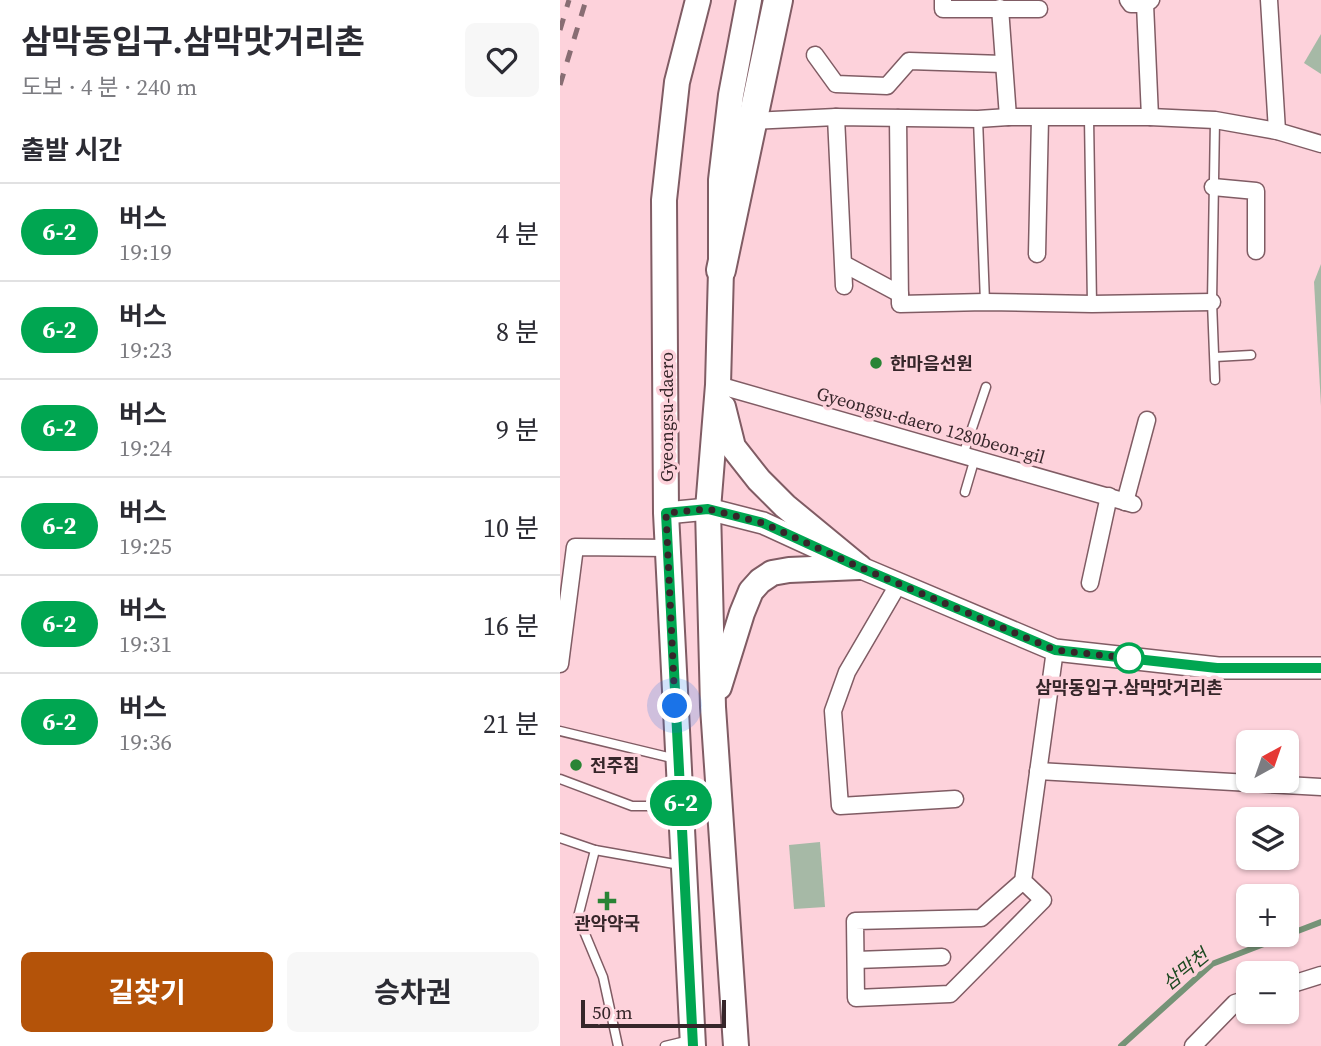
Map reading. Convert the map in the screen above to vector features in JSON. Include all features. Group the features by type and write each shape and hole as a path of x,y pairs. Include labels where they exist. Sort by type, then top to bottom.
{"highway":[{"path":"721,270 778,0"}],"main road":[{"name":"Gyeongsu-daero","path":"693,1043 666,513 664,200 677,82 698,0"},
{"path":"736,1046 713,707 708,509 718,385 721,180 731,95 749,0"},
{"path":"718,385 733,447 746,464 785,506 859,567"},
{"path":"666,513 708,509 763,523 1055,650 1217,668 1321,668"},
{"path":"713,707 742,613 751,591 760,581 772,573 789,570 859,567"}],"street":[{"path":"943,0 943,9 1039,9"},
{"path":"1128,0 1131,4 1148,2 1150,117"},
{"path":"1269,0 1277,131"},
{"path":"1000,8 1008,117"},
{"path":"815,55 836,84 887,86 909,61 1003,64"},
{"path":"836,117 844,286"},
{"path":"752,121 836,117 1150,117 1215,120 1277,131 1321,144"},
{"path":"898,118 900,304 1212,302"},
{"path":"1037,254 1040,118"},
{"path":"1213,187 1256,191 1256,251"},
{"path":"844,264 900,294"},
{"name":"Gyeongsu-daero 1280beon-gil","path":"718,385 1129,503 1147,420"},
{"path":"1090,583 1109,496"},
{"path":"560,664 575,547 668,548"},
{"path":"899,583 847,672 833,710 840,806 955,799"},
{"path":"1023,881 1043,900 992,929 855,921 856,998 950,994 992,929 1023,881 1055,650"},
{"path":"1038,771 1321,787"},
{"path":"856,960 942,957"},
{"path":"1299,983 1320,978"},
{"path":"1193,1046 1236,1003"}],"lane":[{"path":"1089,118 1092,304"},
{"path":"978,119 985,302"},
{"path":"1215,120 1212,302 1215,380"},
{"path":"1215,357 1251,355"},
{"path":"965,492 969,456 986,387"},
{"path":"560,731 678,759"},
{"path":"560,779 632,806 681,806"},
{"path":"560,838 595,850 685,866"},
{"path":"595,850 578,917 603,978 618,1046"},
{"path":"664,1046 693,1043"}],"green space":[{"path":"1321,34 1321,74 1304,63"},
{"path":"1321,264 1321,406 1314,282"},
{"path":"820,842 825,907 794,909 789,845"}],"waterway":[{"name":"삼막천","path":"1121,1046 1212,964 1321,922"}],"railway":[{"path":"560,30 569,0"},
{"path":"560,85 586,0"}],"bus line":[{"name":"6-2","path":"693,1046 666,513 708,509 763,523 1055,650 1217,668 1321,668"}],"place":[{"name":"한마음선원","path":"876,363"},
{"name":"삼막동입구.삼막맛거리촌","path":"1129,658"},
{"name":"전주집","path":"576,765"},
{"name":"관악약국","path":"607,901"}],"route":[{"path":"675,706 666,513 708,509 763,523 1055,650 1136,659 1129,658"}]}
